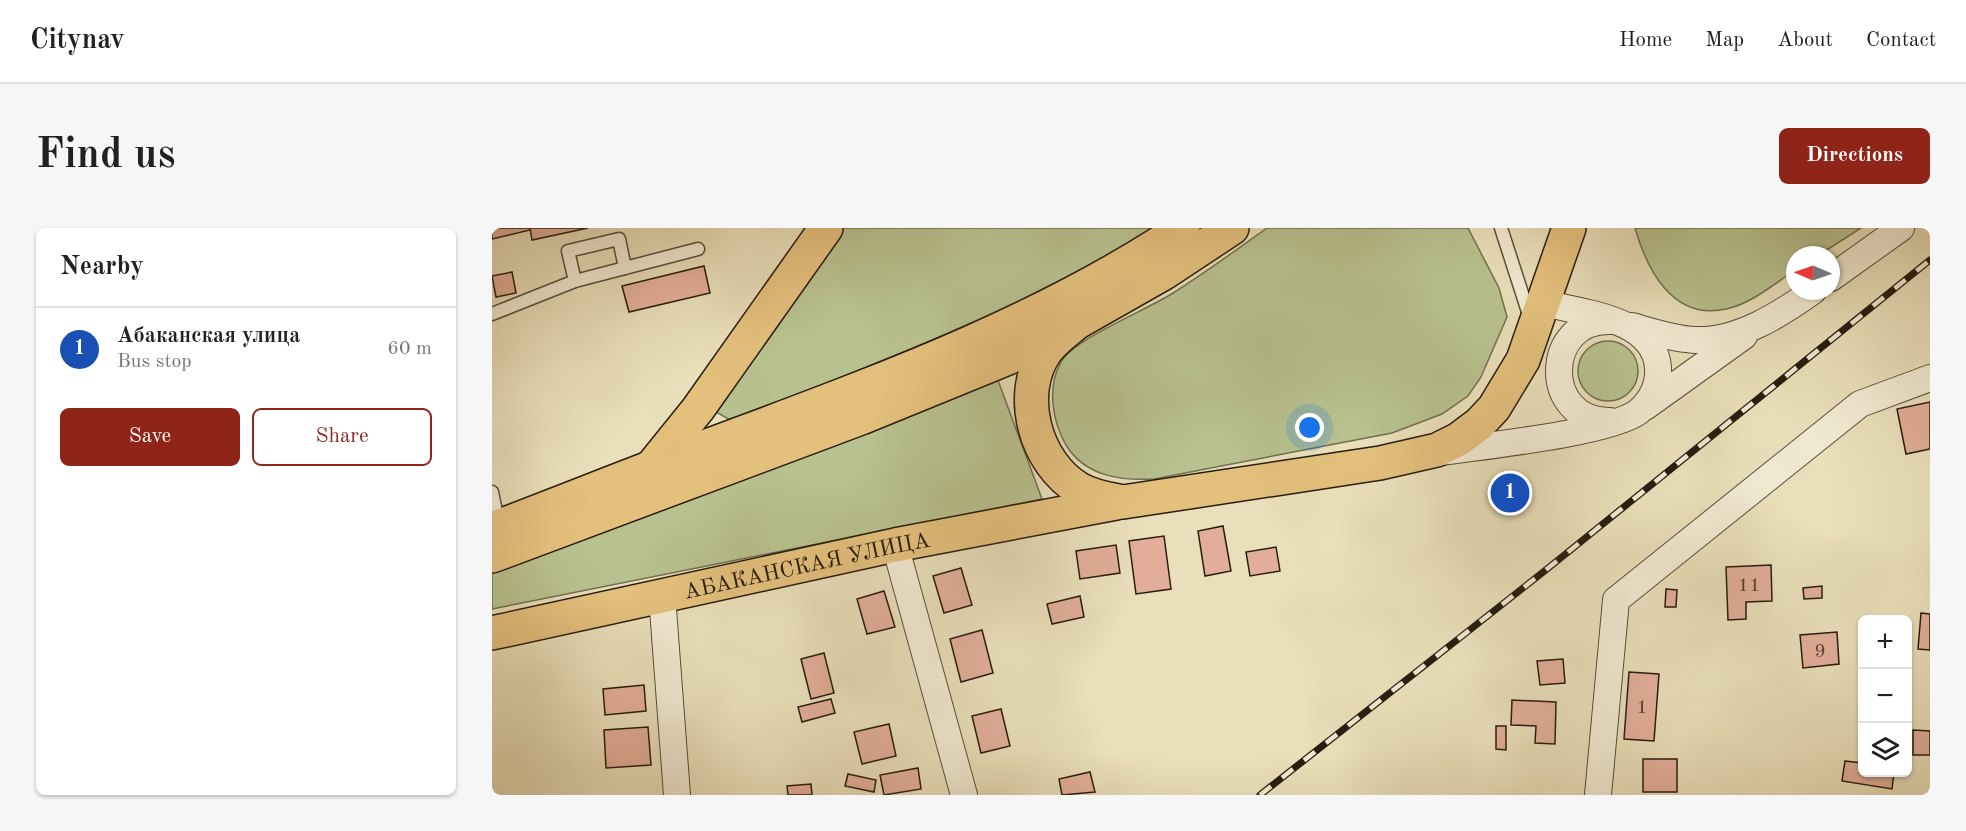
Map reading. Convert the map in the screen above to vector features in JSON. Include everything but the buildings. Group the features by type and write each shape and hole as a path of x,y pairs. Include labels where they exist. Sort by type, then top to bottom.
{"main road":[{"path":"652,466 698,409 826,228"},
{"path":"494,537 652,466 850,393 997,333 1066,297 1183,228"},
{"path":"494,537 872,414 1008,358 1077,323 1164,273 1232,228"},
{"name":"АБАКАНСКАЯ УЛИЦА","path":"492,633 895,545 1123,502 1380,463 1437,450 1460,439 1479,424 1509,387 1539,317 1569,228"},
{"path":"1077,323 1046,352 1038,366 1033,383 1032,401 1037,436 1054,466 1079,489 1099,498 1123,502"}],"street":[{"path":"1840,272 1901,228"},
{"path":"1539,317 1621,323 1682,338 1706,340 1739,332 1794,306 1802,300"},
{"path":"1380,463 1584,429 1628,416 1774,315"},
{"path":"1595,323 1621,323 1648,342 1657,364 1655,389 1628,416 1600,421 1573,408 1562,392 1558,372 1561,353 1571,337 1595,323"},
{"path":"1598,795 1616,600 1860,404 1930,378"},
{"path":"895,545 964,795"},
{"path":"662,596 677,795"}],"lane":[{"path":"1502,228 1539,317"},
{"path":"575,280 568,251 619,239 625,268"},
{"path":"492,314 575,280 698,249"},
{"path":"492,492 494,537"}],"green space":[{"path":"840,228 1154,228 1051,285 999,310 840,378 730,420 711,409"},
{"path":"1267,228 1468,228 1499,288 1507,317 1481,377 1468,396 1442,414 1392,433 1154,479 1116,477 1093,470 1083,464 1066,445 1057,425 1053,392 1061,362 1081,343 1173,293"},
{"path":"1635,228 1861,228 1833,246 1786,246 1786,276 1744,303 1726,309 1707,311 1677,300 1665,289 1655,275"},
{"path":"1608,341 1625,346 1633,354 1638,371 1633,388 1625,396 1608,401 1591,396 1583,388 1578,371 1583,354 1591,346"},
{"path":"996,375 1042,499 492,609 492,566"}],"railway":[{"path":"1260,795 1542,573 1930,260"}],"place":[{"name":"Абаканская улица","path":"1510,493"}]}
